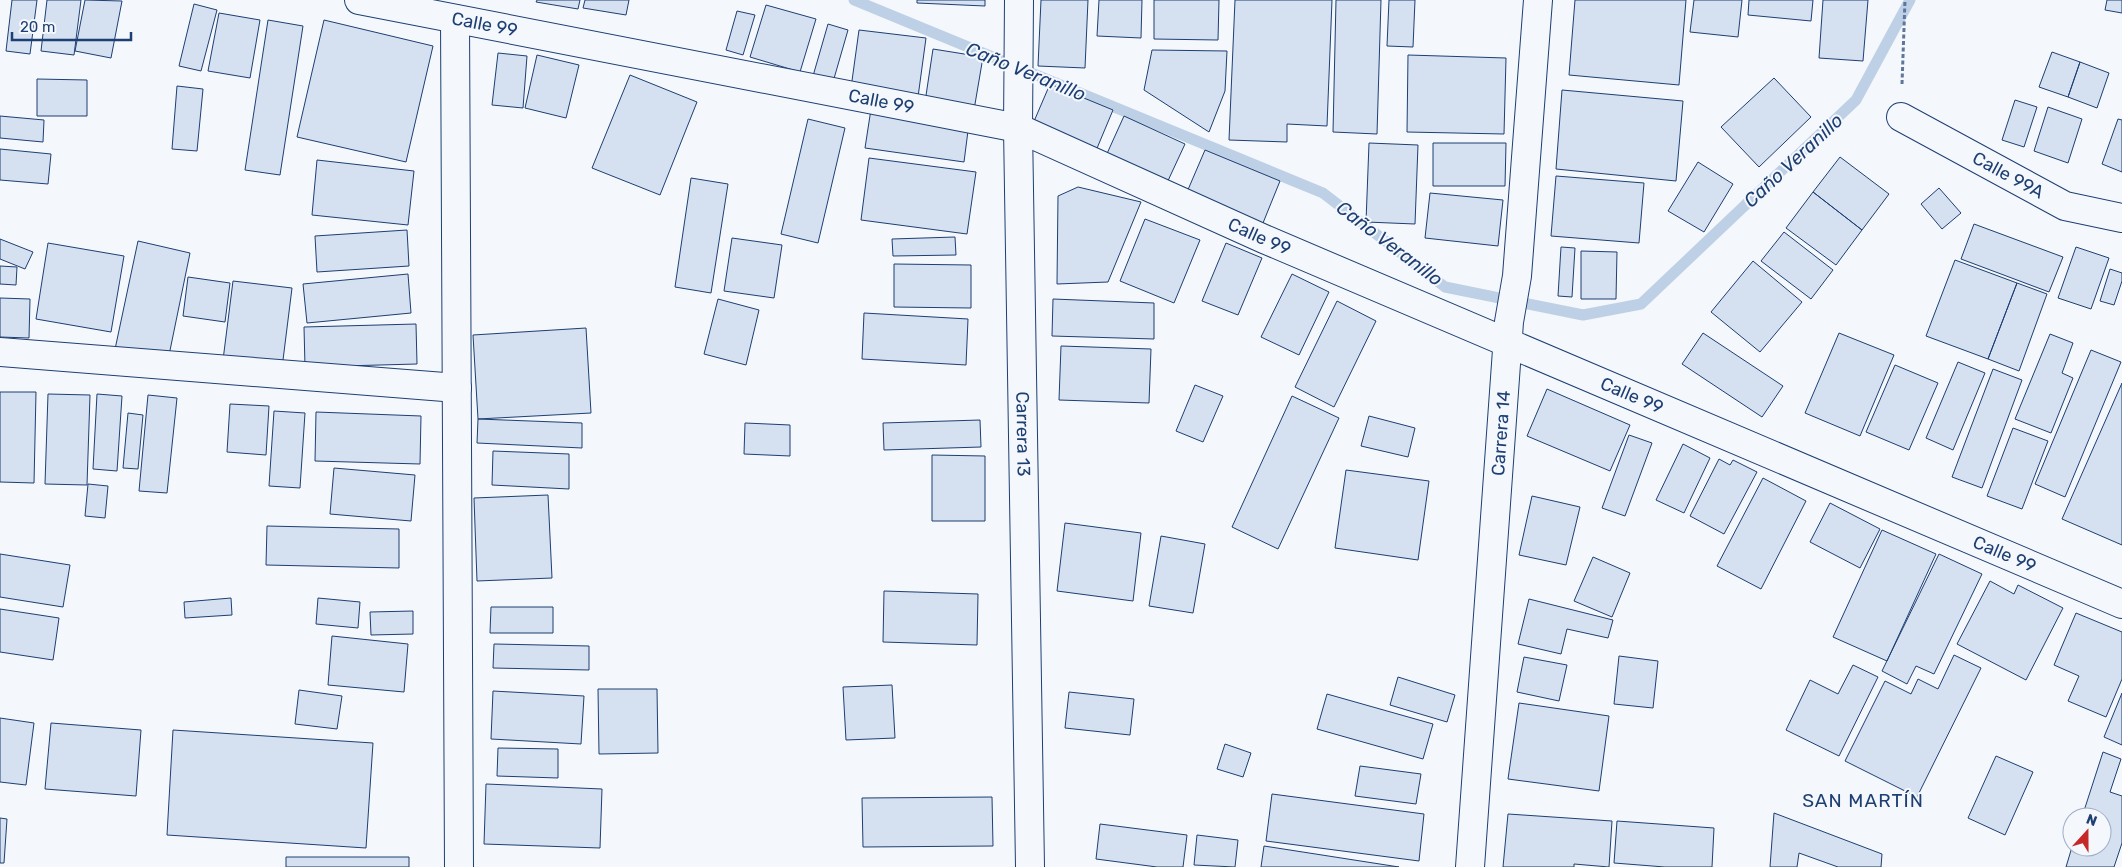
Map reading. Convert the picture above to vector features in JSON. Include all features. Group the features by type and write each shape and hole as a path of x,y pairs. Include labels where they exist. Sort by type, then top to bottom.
{"street":[{"name":"Calle 99","path":"359,0 455,19 1018,116 1255,235 1508,333 2122,604"},
{"name":"Carrera 13","path":"1019,0 1018,116 1030,867"},
{"name":"Carrera 14","path":"1470,867 1508,333 1517,276 1538,0"},
{"path":"455,19 459,867"},
{"name":"Calle 99A","path":"1901,117 2065,206 2122,218"},
{"path":"0,352 457,388"}],"path":[{"path":"1903,56 1905,0"}],"building":[{"path":"12,0 37,0 30,54 6,51"},
{"path":"47,0 81,0 74,55 41,51"},
{"path":"85,0 122,1 111,58 75,51"},
{"path":"537,0 580,0 578,9 536,2"},
{"path":"585,0 629,0 626,15 583,8"},
{"path":"917,0 985,0 985,6 917,3"},
{"path":"1041,0 1088,0 1085,68 1038,66"},
{"path":"1099,0 1142,0 1141,38 1097,36"},
{"path":"1154,0 1219,0 1218,40 1154,39"},
{"path":"1235,0 1332,0 1327,126 1287,124 1287,142 1229,140"},
{"path":"1336,0 1381,0 1377,134 1333,132"},
{"path":"1389,0 1415,0 1413,47 1387,46"},
{"path":"1575,0 1686,0 1679,85 1569,75"},
{"path":"1694,0 1742,0 1738,37 1690,32"},
{"path":"1749,0 1813,0 1811,21 1748,15"},
{"path":"1823,0 1868,0 1863,61 1819,58"},
{"path":"2107,0 2122,0 2122,13 2105,10"},
{"path":"194,4 217,10 201,71 179,66"},
{"path":"766,5 816,19 800,72 750,57"},
{"path":"737,11 755,15 743,55 726,50"},
{"path":"219,13 260,20 250,78 208,71"},
{"path":"268,20 303,26 280,175 245,170"},
{"path":"324,20 433,46 406,162 297,137"},
{"path":"828,24 848,30 833,82 813,76"},
{"path":"859,30 926,38 918,97 851,88"},
{"path":"933,49 983,57 974,110 925,102"},
{"path":"1152,50 1227,51 1225,91 1209,132 1144,90"},
{"path":"2052,52 2080,62 2068,97 2039,87"},
{"path":"498,53 527,56 523,108 492,105"},
{"path":"537,55 579,65 566,118 525,108"},
{"path":"1408,55 1506,58 1504,134 1407,132"},
{"path":"2080,62 2109,73 2097,108 2068,97"},
{"path":"630,75 697,102 660,195 592,168"},
{"path":"1774,78 1811,117 1759,167 1721,127"},
{"path":"37,79 87,80 87,116 37,116"},
{"path":"1050,84 1113,110 1095,153 1032,126"},
{"path":"177,86 203,89 197,151 172,149"},
{"path":"1562,90 1683,101 1676,181 1556,169"},
{"path":"2015,100 2037,107 2024,147 2002,140"},
{"path":"2048,107 2082,119 2068,163 2034,151"},
{"path":"871,109 969,123 964,162 865,148"},
{"path":"0,116 44,120 43,142 0,138"},
{"path":"1124,116 1185,144 1166,185 1105,158"},
{"path":"808,119 845,128 818,243 781,234"},
{"path":"2118,119 2122,120 2122,172 2102,164"},
{"path":"1369,143 1418,145 1415,224 1366,222"},
{"path":"1433,143 1506,143 1505,186 1433,186"},
{"path":"0,149 51,154 48,184 0,180"},
{"path":"1205,150 1280,181 1263,223 1187,192"},
{"path":"1840,157 1889,194 1862,230 1813,192"},
{"path":"869,158 976,172 967,234 861,220"},
{"path":"317,160 414,171 408,225 312,215"},
{"path":"1698,162 1733,184 1704,232 1668,211"},
{"path":"1556,176 1644,183 1639,243 1551,236"},
{"path":"691,178 728,184 711,293 675,287"},
{"path":"1078,187 1141,202 1108,282 1057,284 1058,196"},
{"path":"1939,188 1961,213 1942,229 1921,204"},
{"path":"1813,192 1862,230 1836,265 1786,228"},
{"path":"1430,193 1503,200 1498,246 1425,238"},
{"path":"1145,219 1200,240 1174,303 1120,281"},
{"path":"1974,224 2063,257 2049,292 1961,259"},
{"path":"407,230 409,266 317,272 315,236"},
{"path":"1784,232 1833,270 1811,299 1761,261"},
{"path":"955,237 956,255 893,256 892,239"},
{"path":"732,238 782,245 774,298 724,291"},
{"path":"0,239 33,252 25,269 0,259"},
{"path":"138,241 190,253 167,365 114,354"},
{"path":"48,243 124,256 111,332 36,319"},
{"path":"1226,243 1262,258 1238,315 1202,301"},
{"path":"1561,247 1575,248 1572,297 1558,296"},
{"path":"2076,247 2109,258 2091,309 2058,298"},
{"path":"1581,251 1617,252 1616,299 1581,299"},
{"path":"1955,260 2017,283 1988,359 1926,336"},
{"path":"1753,261 1802,302 1760,352 1711,312"},
{"path":"894,264 971,265 971,308 894,307"},
{"path":"0,266 17,267 16,285 0,284"},
{"path":"2110,269 2122,273 2122,281 2114,305 2100,301"},
{"path":"408,274 411,313 307,323 303,284"},
{"path":"1292,274 1329,292 1299,355 1261,337"},
{"path":"188,277 230,283 225,322 183,316"},
{"path":"233,281 292,288 282,368 223,360"},
{"path":"2017,283 2047,294 2019,371 1988,359"},
{"path":"0,298 30,299 29,338 0,337"},
{"path":"718,299 759,310 746,365 704,354"},
{"path":"1053,299 1154,303 1154,339 1052,336"},
{"path":"1337,301 1376,321 1334,407 1295,387"},
{"path":"864,313 968,319 966,365 862,359"},
{"path":"416,324 417,364 305,367 304,327"},
{"path":"586,328 591,413 478,419 473,335"},
{"path":"1703,333 1783,386 1762,417 1682,364"},
{"path":"1839,333 1894,355 1860,436 1805,413"},
{"path":"2050,334 2073,343 2062,373 2073,378 2051,433 2015,419"},
{"path":"1061,346 1151,349 1149,403 1059,400"},
{"path":"2091,350 2121,362 2065,497 2035,484"},
{"path":"1958,362 1985,373 1953,450 1926,438"},
{"path":"1895,365 1938,383 1909,450 1866,432"},
{"path":"1993,369 2022,380 1982,488 1952,477"},
{"path":"2122,383 2122,545 2062,519"},
{"path":"1195,385 1223,396 1203,442 1176,431"},
{"path":"1547,389 1630,425 1610,471 1527,436"},
{"path":"0,392 36,392 34,483 0,482"},
{"path":"48,394 90,395 87,485 45,484"},
{"path":"97,394 122,396 117,471 93,469"},
{"path":"148,395 177,398 167,493 139,491"},
{"path":"1292,396 1339,418 1278,549 1232,527"},
{"path":"230,404 269,406 266,455 227,452"},
{"path":"274,411 305,413 300,488 269,486"},
{"path":"316,412 421,416 420,464 315,461"},
{"path":"128,413 143,415 138,469 123,468"},
{"path":"1369,416 1415,428 1408,457 1361,446"},
{"path":"478,419 582,423 582,448 477,443"},
{"path":"980,420 981,447 884,450 883,423"},
{"path":"745,423 790,425 790,456 744,454"},
{"path":"2013,428 2048,441 2022,509 1987,496"},
{"path":"1629,435 1652,443 1625,516 1602,508"},
{"path":"1683,444 1710,458 1684,513 1656,500"},
{"path":"493,451 569,454 569,489 492,485"},
{"path":"932,455 985,456 985,521 932,521"},
{"path":"1719,459 1730,465 1733,460 1757,472 1724,534 1690,516"},
{"path":"334,468 415,475 411,521 330,514"},
{"path":"1346,470 1429,481 1418,560 1335,548"},
{"path":"1763,478 1806,501 1761,589 1717,566"},
{"path":"88,484 108,486 105,518 85,516"},
{"path":"548,495 552,578 477,581 474,498"},
{"path":"1532,496 1580,507 1566,565 1519,555"},
{"path":"1830,503 1880,529 1860,568 1810,542"},
{"path":"1065,523 1141,533 1133,601 1057,591"},
{"path":"267,526 399,529 399,568 266,565"},
{"path":"1882,530 1936,554 1887,661 1833,637"},
{"path":"1161,536 1205,544 1193,613 1149,606"},
{"path":"0,554 70,565 63,607 0,597"},
{"path":"1939,554 1982,574 1934,674 1916,666 1907,684 1882,671"},
{"path":"1593,557 1630,573 1612,617 1574,601"},
{"path":"1990,581 2014,594 2018,585 2063,608 2026,680 1957,644"},
{"path":"884,591 978,594 977,645 883,642"},
{"path":"231,598 232,615 185,618 184,602"},
{"path":"318,598 360,602 358,628 316,624"},
{"path":"1529,599 1613,620 1608,638 1567,629 1561,654 1518,644"},
{"path":"491,607 553,607 553,633 490,633"},
{"path":"0,609 59,618 53,660 0,652"},
{"path":"413,611 413,634 371,635 370,612"},
{"path":"2076,613 2122,632 2122,679 2106,717 2068,701 2079,676 2054,665"},
{"path":"332,636 408,644 404,692 328,685"},
{"path":"494,644 589,646 589,670 493,668"},
{"path":"1954,655 1981,668 1917,797 1845,761 1885,681 1911,694 1918,679 1938,689"},
{"path":"1619,656 1658,661 1653,708 1614,704"},
{"path":"1524,657 1567,665 1559,701 1517,692"},
{"path":"1853,665 1878,677 1839,756 1786,730 1810,680 1838,694"},
{"path":"1398,677 1455,695 1447,722 1390,705"},
{"path":"892,685 895,738 846,740 843,687"},
{"path":"598,689 657,689 658,753 599,754"},
{"path":"299,690 342,696 337,729 295,724"},
{"path":"493,691 584,696 581,744 491,739"},
{"path":"1069,692 1134,699 1130,735 1065,728"},
{"path":"2122,693 2122,745 2104,737"},
{"path":"1327,694 1433,724 1423,759 1317,729"},
{"path":"1519,703 1609,716 1599,791 1508,779"},
{"path":"0,718 34,723 26,785 0,782"},
{"path":"51,723 141,730 136,796 45,789"},
{"path":"173,730 373,743 366,848 167,835"},
{"path":"1225,744 1251,753 1243,777 1217,769"},
{"path":"498,748 558,749 558,778 497,776"},
{"path":"2103,752 2121,759 2110,792 2122,796 2122,843 2114,867 2066,867 2069,857 2112,857 2112,807 2085,807"},
{"path":"1996,756 2033,772 2005,835 1968,818"},
{"path":"1360,766 1421,774 1416,804 1355,796"},
{"path":"486,784 602,789 600,848 484,844"},
{"path":"1272,794 1424,814 1419,861 1266,841"},
{"path":"992,797 993,846 863,847 862,798"},
{"path":"1774,813 1882,854 1881,867 1838,867 1799,853 1797,867 1770,867"},
{"path":"1508,814 1612,821 1609,867 1574,864 1574,867 1503,867"},
{"path":"0,818 7,819 4,863 0,863"},
{"path":"1617,821 1714,828 1712,867 1665,867 1614,863"},
{"path":"1100,824 1187,835 1183,867 1157,867 1096,859"},
{"path":"1197,835 1238,840 1235,867 1194,865"},
{"path":"1264,846 1399,867 1261,867"},
{"path":"286,857 409,857 409,867 286,867"}],"waterway":[{"name":"Caño Veranillo","path":"854,0 1323,193 1445,287 1583,315 1641,304 1856,100 1910,0"}],"district":[{"name":"SAN MARTÍN","path":"1863,800"}]}
